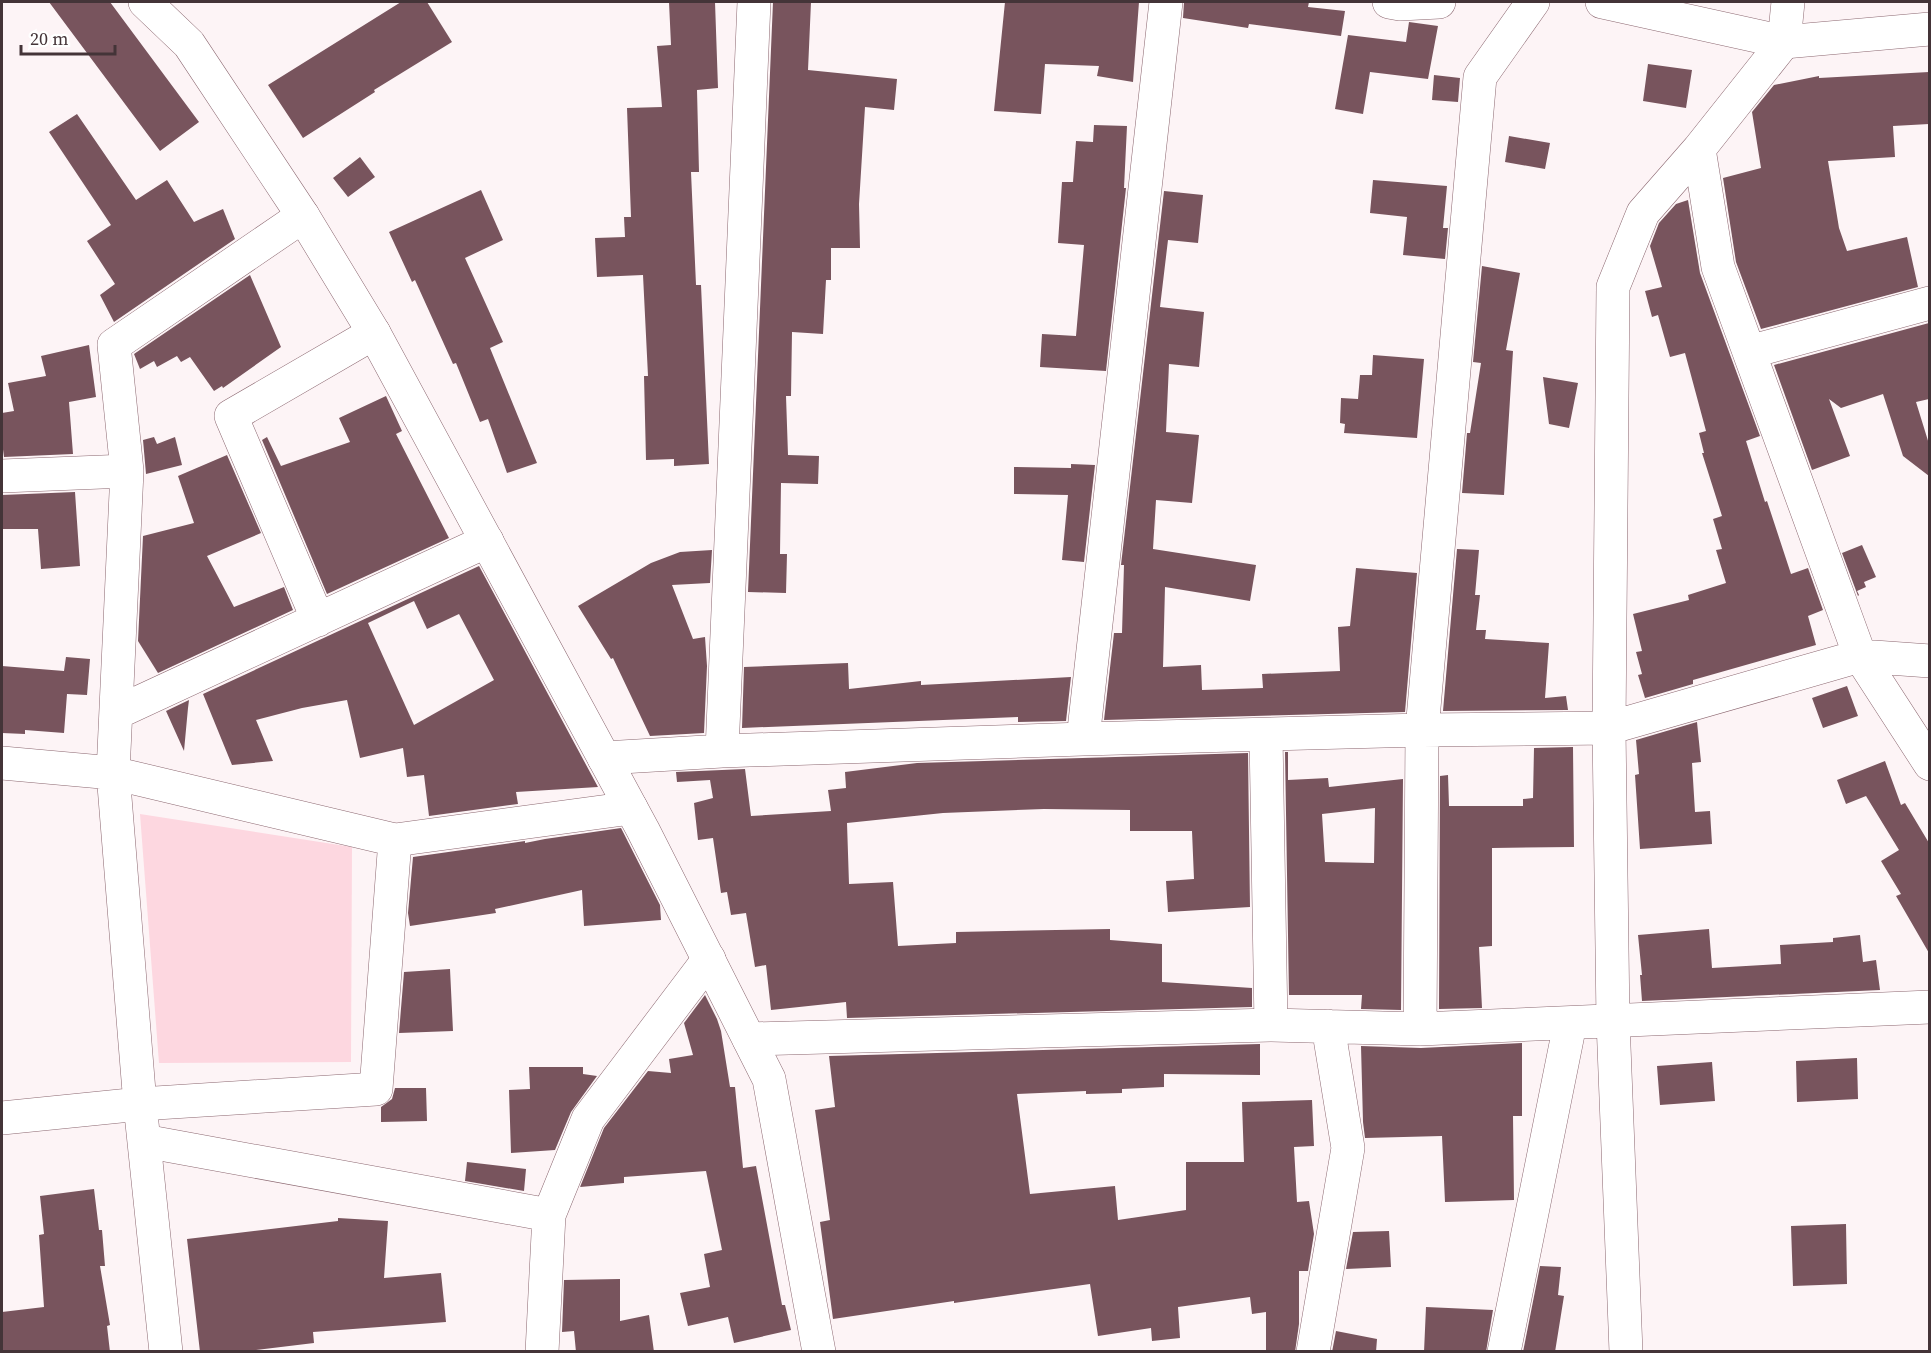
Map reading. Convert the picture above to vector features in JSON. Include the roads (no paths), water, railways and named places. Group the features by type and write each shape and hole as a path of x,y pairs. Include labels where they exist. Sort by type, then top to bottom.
{"street":[{"path":"145,2 189,44 303,216 374,333 631,808 749,1038 769,1079 819,1352"},
{"path":"722,751 754,2"},
{"path":"1083,739 1166,2"},
{"path":"1389,2 1400,4 1439,2"},
{"path":"1420,1029 1422,730 1480,77 1533,2"},
{"path":"1602,2 1784,42 1929,29"},
{"path":"1626,1352 1613,1021 1609,728 1612,287 1643,213 1700,148 1784,42 1788,2"},
{"path":"1700,148 1718,267 1860,656 1929,764"},
{"path":"166,1352 140,1104 113,773 127,471 114,345 303,216"},
{"path":"1749,352 1929,303"},
{"path":"318,620 231,417 374,333"},
{"path":"2,476 127,471"},
{"path":"116,713 487,541"},
{"path":"604,758 722,751 1083,739 1422,730 1609,728 1860,656 1929,661"},
{"path":"1266,735 1271,1025"},
{"path":"2,763 113,773 395,840 631,808"},
{"path":"2,1118 140,1104 376,1089 395,840"},
{"path":"543,1352 549,1215 588,1119 709,959"},
{"path":"749,1038 1271,1025 1420,1029 1929,1007"},
{"path":"1504,1352 1570,1024"},
{"path":"1313,1352 1347,1148 1328,1026"},
{"path":"144,1141 549,1215"}]}
